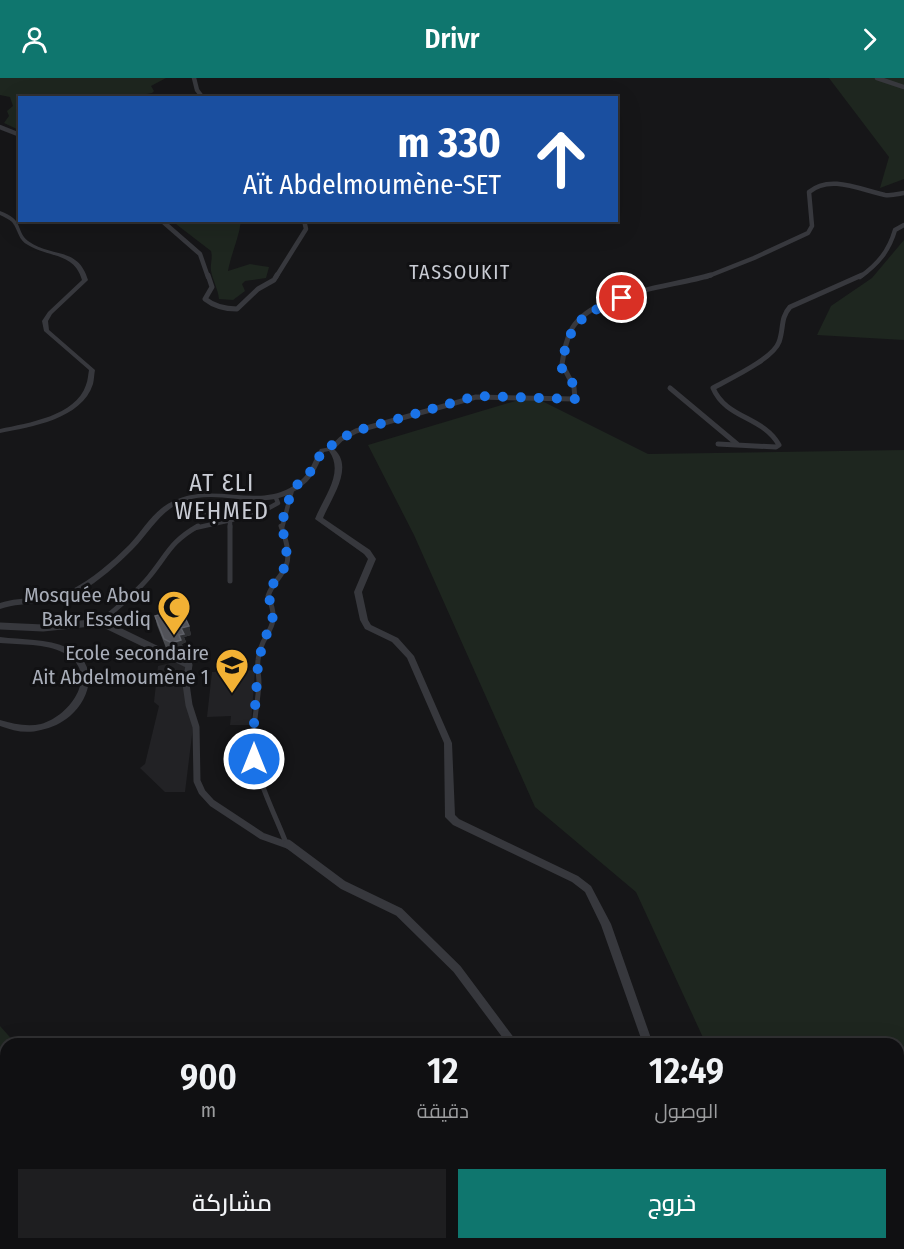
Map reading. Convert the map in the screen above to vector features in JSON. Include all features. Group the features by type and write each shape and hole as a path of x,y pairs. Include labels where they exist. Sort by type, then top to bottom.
{"street":[{"path":"194,78 197,90 202,96"},
{"path":"877,78 904,87"},
{"path":"0,127 18,134"},
{"path":"0,606 12,600 55,600 74,593 126,552 155,516 182,500 202,496 252,500 276,498 292,490 315,467 322,450 331,449 341,439 356,431 461,399 492,395 575,399 576,394 571,379 562,369 562,359 573,326 591,312 622,298 698,279 762,256 803,236 812,228 809,192 815,187 840,184 864,188 887,196 904,193"},
{"path":"0,213 13,220 17,231 27,243 76,261 84,269 85,280 50,313 45,321 46,330 92,370 87,396 75,407 46,420 0,431"},
{"path":"163,222 200,254 212,287 205,299 210,304 229,310 237,309 258,288 274,280 306,229 304,222"},
{"path":"718,444 776,447 779,445 765,426 730,412 713,388 772,353 779,342 783,315 790,307 859,278 878,264 892,243 895,230 904,225"},
{"path":"670,388 737,444"},
{"path":"331,449 338,465 339,478 319,519 367,552 372,558 358,592 364,620 368,627 395,640 410,656 448,743 450,817 456,822 575,879 588,889 606,924 646,1038"},
{"path":"286,843 254,759 253,742 259,682 258,660 264,639 270,630 274,612 268,596 271,587 287,564 286,543 281,525 292,490"},
{"path":"100,622 136,591 150,576 167,550 186,533 198,526 258,514 278,503 276,498"},
{"path":"184,513 218,512 224,521"},
{"path":"230,520 230,581"},
{"path":"0,626 15,625 36,629 85,620 100,622 189,665 186,684 189,705 196,727 197,781 202,792 212,803 262,836 286,843 343,885 399,912 457,969 509,1038"},
{"path":"0,640 56,647 71,653 82,662 85,675 79,703 70,713 56,722 34,728 8,727 0,723"}],"shaded area":[{"path":"0,78 166,78 151,86 154,91 152,93 140,96 18,96 18,130 4,123 9,116 7,111 13,106 10,97 0,95"},
{"path":"829,78 904,78 904,179 880,188 889,157"},
{"path":"173,222 241,222 228,271 250,264 269,267 266,278 245,281 242,284 245,291 233,300 219,299 211,271 211,251"},
{"path":"904,240 904,340 817,335 831,306 872,278"},
{"path":"532,396 648,454 904,450 904,1038 703,1038 636,892 535,807 414,535 368,445"},
{"path":"175,662 186,667 193,727 185,792 165,792 140,768 145,764 159,706 154,702 158,666"},
{"name":"Ecole secondaire Ait Abdelmoumène 1","path":"255,670 251,725 230,725 231,716 207,717 212,672"},
{"path":"0,1026 11,1038 0,1038"}],"building":[{"name":"Mosquée Abou Bakr Essediq","path":"181,609 189,626 181,628 184,634 179,635 181,640 172,643 164,639 155,616"}],"place":[{"name":"Mosquée Abou Bakr Essediq","path":"174,636"},
{"name":"Ecole secondaire Ait Abdelmoumène 1","path":"232,694"}],"district":[{"name":"TASSOUKIT","path":"460,272"},
{"name":"AT ƐLI WEḤMED","path":"222,497"}],"route":[{"path":"254,759 253,742 259,682 258,660 264,639 270,630 274,612 268,596 271,587 287,564 286,543 281,525 292,490 307,478 315,467 322,450 331,449 341,439 356,431 461,399 492,395 575,399 577,397 571,379 562,369 562,359 573,326 596,309 622,298"}]}
